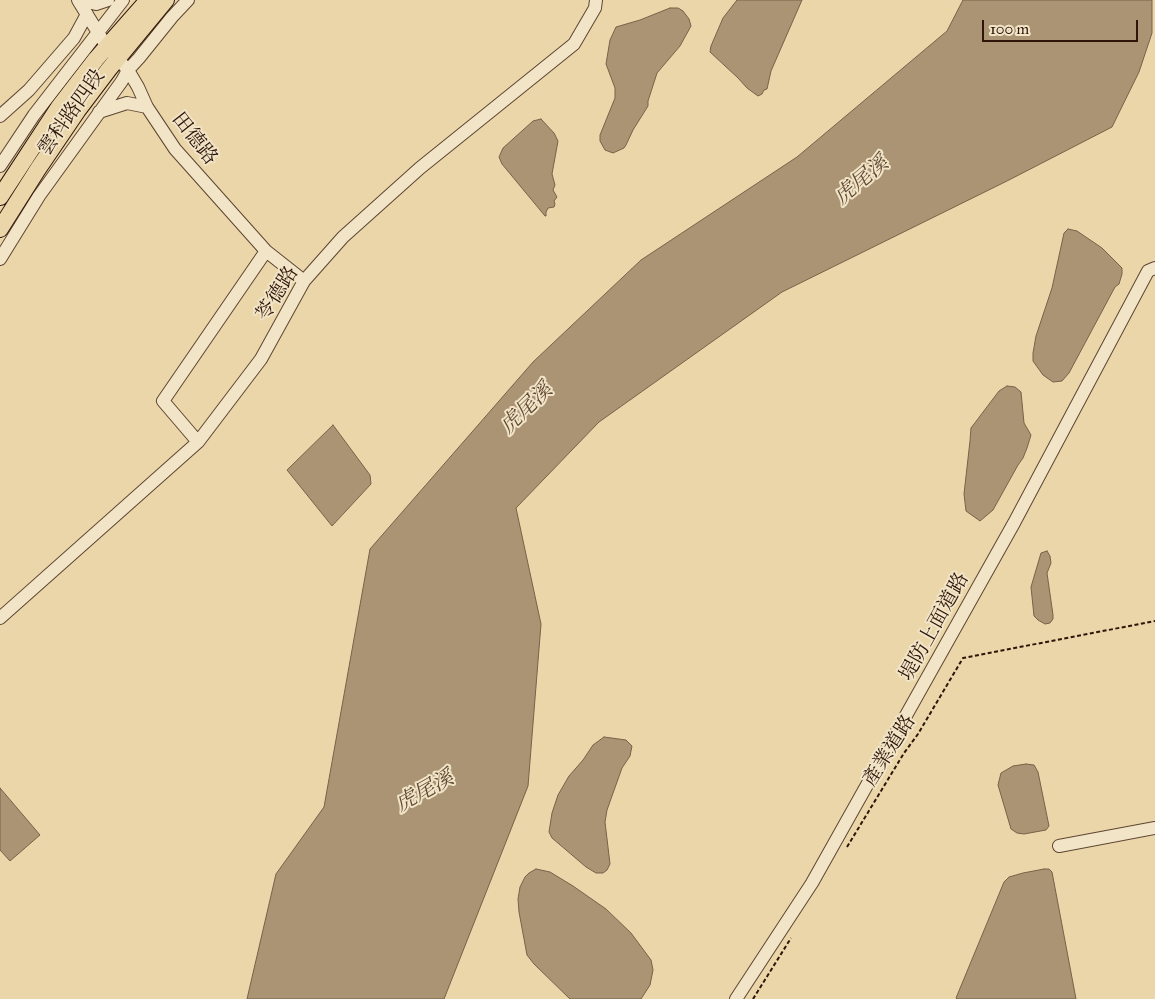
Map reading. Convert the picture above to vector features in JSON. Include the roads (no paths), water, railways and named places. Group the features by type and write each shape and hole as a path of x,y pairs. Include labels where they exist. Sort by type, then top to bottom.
{"main road":[{"name":"雲科路四段","path":"118,58 148,0"},
{"name":"雲科路四段","path":"0,229 78,110 166,0"},
{"name":"雲科路四段","path":"0,197 60,107 96,59 118,58"}],"street":[{"path":"79,0 96,4 108,0"},
{"name":"田德路","path":"79,0 98,32 138,87 147,107 174,148 266,251 304,281"},
{"name":"雲科路四段","path":"0,166 34,115 123,0"},
{"name":"雲科路四段","path":"0,259 39,196 99,112 118,58 139,58 188,0"},
{"name":"苓德路","path":"0,618 198,442 261,359 304,281 343,237 420,168 574,44 595,8 596,0"},
{"path":"0,116 29,90 74,38 87,14"},
{"path":"99,112 127,103 147,107"},
{"path":"198,442 162,401 266,251"},
{"name":"堤防上面道路","path":"736,999 812,883 1014,523 1148,271 1155,268"},
{"path":"1059,846 1155,828"}],"water":[{"path":"737,0 802,0 771,71 767,89 758,96 747,88 710,52 723,18"},
{"name":"虎尾溪","path":"963,0 1152,0 1152,33 1139,72 1112,127 782,292 599,422 516,508 541,624 528,786 444,999 247,999 276,874 324,807 370,549 533,362 641,260 797,157 947,31"},
{"path":"670,8 678,8 683,11 689,19 691,26 680,46 657,73 648,106 624,148 613,153 605,150 600,141 600,135 615,98 615,88 606,64 610,40 616,27"},
{"path":"541,119 554,133 558,141 552,174 555,185 553,190 557,197 554,201 554,207 548,208 546,216 502,164 499,157 503,148 533,121"},
{"path":"1068,229 1077,231 1102,248 1122,268 1122,274 1119,284 1115,287 1069,373 1062,381 1053,382 1043,375 1033,361 1033,353 1036,336 1052,288 1064,233"},
{"path":"1007,386 1015,387 1021,392 1024,423 1031,435 1023,458 993,510 980,521 966,511 964,494 971,428 999,391"},
{"path":"333,425 370,475 371,484 332,526 287,470"},
{"path":"1047,551 1051,563 1047,573 1053,619 1050,623 1045,624 1034,616 1031,587 1041,553"},
{"path":"604,737 626,740 632,746 630,756 622,768 607,810 605,822 610,864 603,873 596,873 586,867 552,838 549,832 552,813 558,795 569,776 593,745"},
{"path":"1034,765 1038,772 1049,826 1046,830 1024,834 1017,833 1011,829 998,785 1001,773 1013,766"},
{"path":"0,788 40,835 10,861 0,850"},
{"path":"536,869 550,872 573,886 606,909 631,933 651,960 653,970 650,985 641,999 570,999 534,964 527,955 518,899 520,887 525,877"},
{"path":"1049,869 1052,872 1076,999 957,999 1004,882 1009,877"}]}
